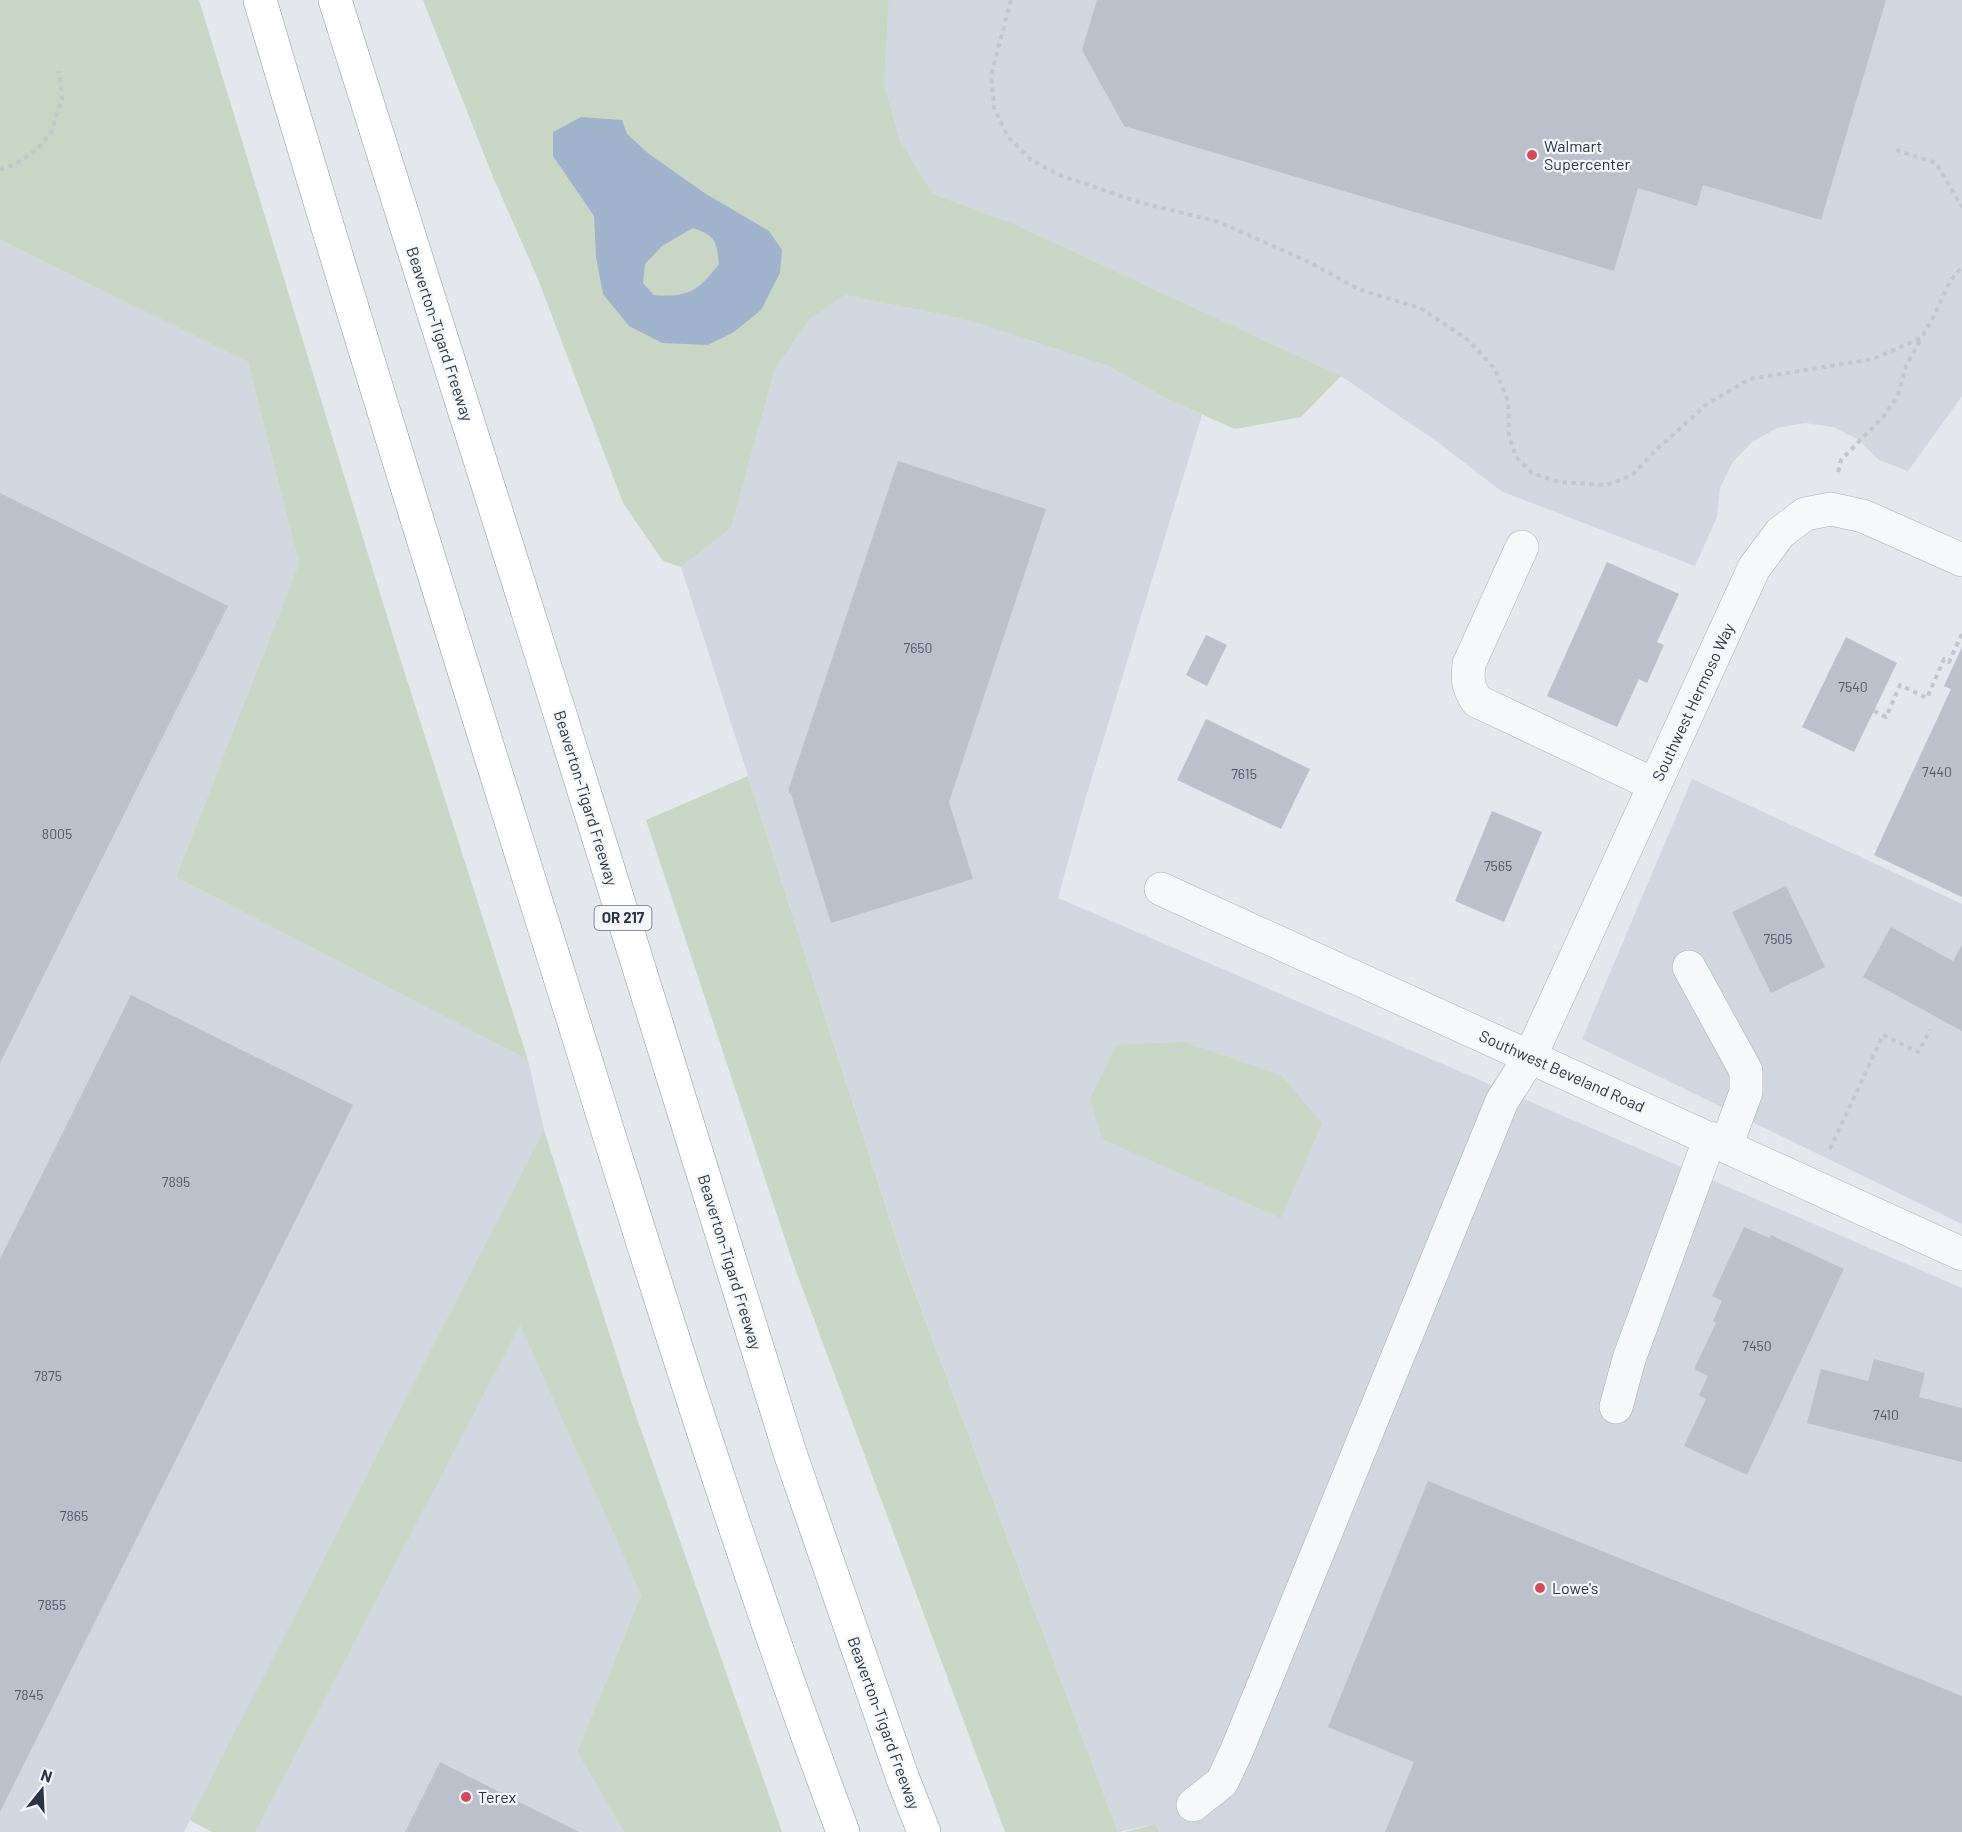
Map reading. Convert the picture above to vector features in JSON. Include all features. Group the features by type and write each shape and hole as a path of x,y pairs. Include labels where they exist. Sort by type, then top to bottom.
{"highway":[{"path":"260,0 310,171 544,929 712,1463 796,1708 843,1832"},
{"name":"Beaverton-Tigard Freeway","path":"335,0 564,725 790,1453 903,1779 924,1832"}],"street":[{"name":"Southwest Hermoso Way","path":"1193,1805 1222,1782 1237,1750 1502,1101 1530,1057 1754,568 1780,533 1805,514 1831,509 1863,516 1962,560"},
{"path":"1522,547 1468,664 1467,679 1470,691 1477,701 1655,785"},
{"name":"Southwest Beveland Road","path":"1161,889 1962,1254"},
{"path":"1616,1407 1629,1359 1718,1142 1746,1092 1746,1071 1689,967"}],"path":[{"path":"1011,0 991,75 994,108 1008,137 1030,160 1059,175 1138,202 1219,222 1310,262 1358,288 1420,309 1467,339 1495,369 1508,401 1509,436 1516,457 1532,473 1559,482 1607,484 1632,475 1707,404 1750,379 1873,359 1921,338"},
{"path":"0,170 14,165 36,150 51,133 62,99 59,71"},
{"path":"1896,150 1936,163 1962,207"},
{"path":"1831,509 1841,460 1889,409 1898,395 1906,366 1932,320 1950,281 1962,267"},
{"path":"1874,711 1886,717 1900,685 1927,698 1944,659 1949,662 1962,634"},
{"path":"1830,1149 1883,1035 1918,1052 1930,1030"}],"shaded area":[{"path":"889,0 1962,0 1962,396 1908,471 1879,460 1859,440 1833,427 1805,423 1777,428 1752,442 1732,463 1720,488 1717,517 1695,566 1501,491 1439,443 1341,376 1012,223 933,194 900,141 884,83"},
{"path":"0,240 248,362 299,563 176,877 528,1060 544,1130 485,1246 641,1595 577,1752 624,1832 212,1832 190,1820 184,1832 0,1832"},
{"path":"845,295 968,320 1108,366 1171,401 1202,415 1085,800 1058,898 1962,1288 1962,1832 1159,1832 1156,1824 1118,1832 904,1262 681,567 731,528 775,369 809,320"},
{"path":"1692,779 1962,904 1962,1224 1582,1039"}],"green space":[{"path":"0,0 199,0 393,636 528,1060 176,877 299,563 248,362 0,240"},
{"path":"423,0 889,0 884,83 900,141 933,194 1012,223 1341,376 1301,417 1235,429 1171,401 1108,366 968,320 845,295 809,320 775,369 731,528 681,567 663,561 623,503 538,279 493,177"},
{"path":"748,776 904,1263 1118,1832 1005,1832 793,1263 646,820"},
{"path":"1184,1042 1281,1075 1322,1123 1281,1218 1102,1139 1090,1099 1116,1045"},
{"path":"544,1130 631,1401 782,1832 624,1832 577,1752 641,1595 520,1325 255,1832 212,1832 190,1820"},
{"path":"1156,1824 1159,1832 1125,1832"}],"water":[{"path":"581,117 622,120 627,134 649,154 706,194 769,231 782,250 780,273 761,310 734,332 708,345 662,343 629,326 603,294 596,257 594,216 553,156 553,132","holes":["693,228 714,240 719,264 699,286 692,290 676,295 654,295 643,283 645,264 662,246"]}],"building":[{"name":"Walmart Supercenter","path":"1097,0 1886,0 1821,220 1703,185 1697,206 1638,188 1614,271 1124,126 1082,50"},
{"path":"898,461 1046,509 949,802 973,879 831,923 789,788"},
{"path":"0,493 228,606 0,1063"},
{"path":"1607,562 1679,594 1657,642 1664,645 1647,683 1639,679 1617,727 1547,696"},
{"path":"1206,635 1227,645 1207,686 1186,675"},
{"path":"1846,637 1897,663 1854,752 1802,727"},
{"path":"1962,647 1962,897 1874,855 1951,689 1944,686"},
{"path":"1206,719 1310,769 1281,829 1177,780"},
{"path":"1492,811 1542,832 1504,922 1455,901"},
{"path":"1786,886 1825,967 1771,993 1732,912"},
{"path":"1891,927 1953,961 1962,945 1962,1031 1863,977"},
{"path":"131,995 353,1105 0,1812 0,1259"},
{"path":"1744,1227 1769,1238 1771,1235 1844,1269 1747,1475 1684,1446 1706,1399 1699,1395 1708,1376 1694,1369 1716,1323 1713,1321 1722,1301 1712,1296"},
{"path":"1874,1359 1925,1373 1919,1397 1962,1408 1962,1462 1807,1423 1821,1369 1868,1381"},
{"name":"Lowe's","path":"1428,1481 1962,1696 1962,1832 1385,1832 1414,1762 1328,1727"},
{"name":"Terex","path":"440,1762 579,1832 405,1832"}],"place":[{"name":"Walmart Supercenter","path":"1532,155"},
{"name":"Lowe's","path":"1540,1588"},
{"name":"Terex","path":"466,1797"}]}
